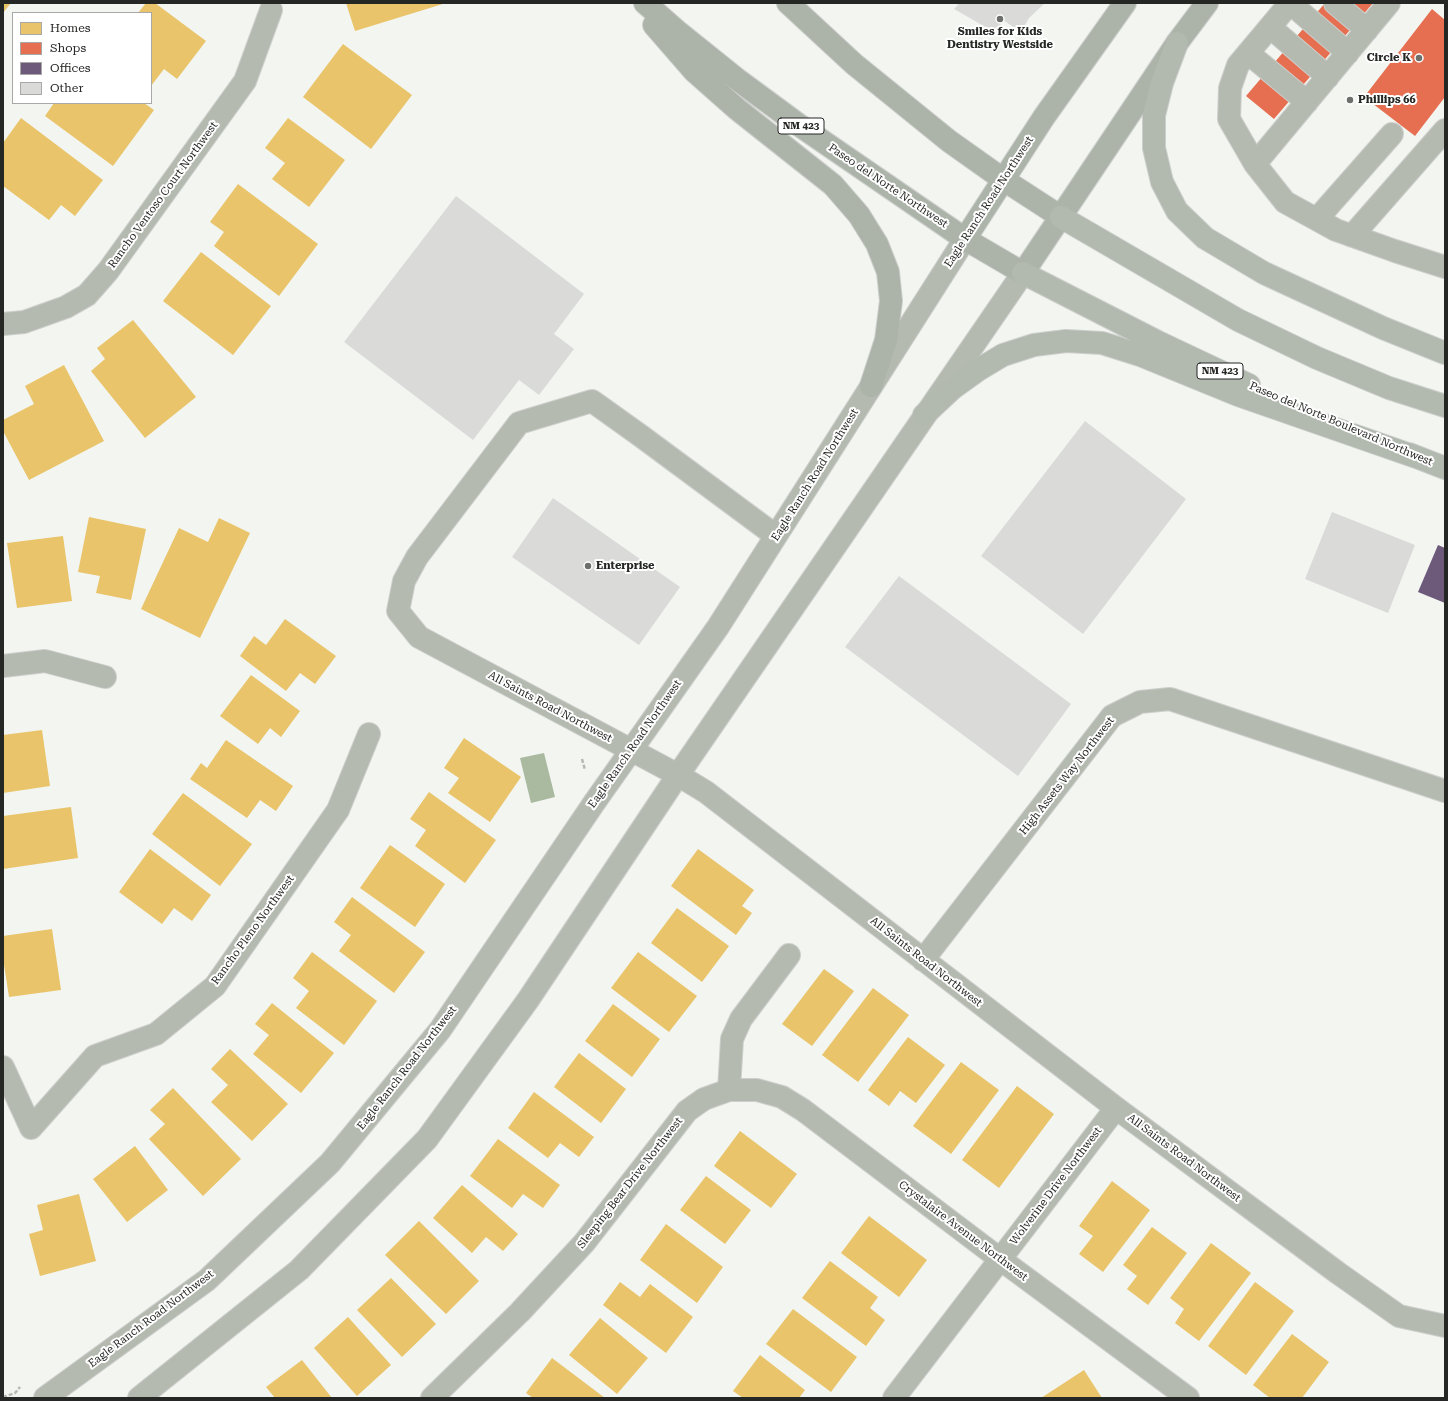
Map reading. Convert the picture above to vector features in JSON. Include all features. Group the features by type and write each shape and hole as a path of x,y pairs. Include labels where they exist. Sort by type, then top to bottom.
{"highway":[{"path":"1177,43 1162,83 1154,115 1154,148 1162,182 1177,211 1204,238 1264,273 1383,328 1445,353"},
{"path":"1061,217 1154,272 1252,327 1324,361 1390,388 1445,406"},
{"name":"Paseo del Norte Boulevard Northwest","path":"1023,273 1158,342 1279,399 1445,468"},
{"path":"924,415 953,388 978,370 1003,355 1034,345 1066,341 1102,343 1140,355 1238,396 1422,459"}],"main road":[{"path":"635,3 694,72 737,109 832,185 859,215 877,244 888,272 891,301 886,340 871,386"},
{"name":"Paseo del Norte Northwest","path":"645,3 738,80 799,125 965,238 1023,273"},
{"path":"788,3 854,64 949,141 1004,180 1061,217"},
{"name":"Eagle Ranch Road Northwest","path":"965,238 1044,118 1125,3"},
{"path":"1023,273 1177,43 1207,3"}],"street":[{"path":"1348,53 1290,3 1238,65 1230,88 1230,119 1255,164 1285,202 1336,230 1445,267"},
{"path":"1335,3 1367,30"},
{"path":"1255,164 1367,30 1386,4"},
{"name":"Rancho Ventoso Court Northwest","path":"3,324 24,322 66,307 87,295 108,271 245,81 271,10"},
{"path":"1270,27 1328,77"},
{"path":"1248,53 1307,102"},
{"path":"1352,236 1445,130"},
{"path":"1317,219 1392,134"},
{"name":"Eagle Ranch Road Northwest","path":"45,1398 207,1280 330,1163 440,1030 594,803 718,627 965,238"},
{"path":"139,1398 299,1270 427,1139 528,1000 678,775 1023,273"},
{"name":"All Saints Road Northwest","path":"776,536 641,436 592,402 519,423 417,557 404,581 398,611 419,637 678,775 706,792 1116,1108 1398,1316 1445,1326"},
{"path":"3,666 44,661 105,677"},
{"name":"High Assets Way Northwest","path":"924,960 1112,716 1140,702 1170,699 1445,791"},
{"name":"Rancho Pleno Northwest","path":"3,1067 31,1128 94,1056 156,1034 215,986 338,810 369,734"},
{"path":"729,1090 732,1039 741,1020 789,955"},
{"name":"Crystalaire Avenue Northwest","path":"729,1090 757,1090 782,1097 1188,1398"},
{"name":"Sleeping Bear Drive Northwest","path":"432,1398 520,1312 584,1243 687,1111 704,1099 729,1090"},
{"name":"Wolverine Drive Northwest","path":"894,1398 1116,1108"}],"path":[{"path":"582,759 586,768 585,775"},
{"path":"3,1397 15,1393 25,1382"}],"shaded area":[{"path":"544,753 555,797 531,803 520,758"}],"building: Homes":[{"path":"3,3 11,3 3,13"},
{"path":"146,3 155,3 206,41 177,79 164,69 152,85 152,12 139,12"},
{"path":"346,3 446,3 355,31"},
{"path":"343,44 412,95 371,149 303,97"},
{"path":"53,104 145,104 154,110 113,166 45,116"},
{"path":"21,118 103,180 75,216 61,205 49,220 3,186 3,143"},
{"path":"288,118 345,160 309,207 272,179 285,163 265,148"},
{"path":"238,184 318,244 279,296 214,246 224,232 210,222"},
{"path":"201,252 271,306 233,355 163,301"},
{"path":"133,320 196,397 145,438 91,371 105,359 97,348"},
{"path":"64,365 104,441 29,480 3,431 3,420 34,404 25,386"},
{"path":"89,517 146,529 131,600 96,593 100,576 78,572"},
{"path":"219,518 250,533 200,638 141,609 179,528 208,542"},
{"path":"63,536 72,601 17,608 7,543"},
{"path":"285,619 336,656 315,684 300,673 286,691 240,656 254,636 266,645"},
{"path":"251,675 300,711 281,737 270,728 258,744 220,716"},
{"path":"42,730 50,786 3,793 3,735"},
{"path":"464,738 521,777 490,822 448,793 459,778 444,768"},
{"path":"226,740 293,786 276,811 260,800 247,818 190,779 201,763 207,768"},
{"path":"429,792 496,840 465,883 415,846 426,830 410,819"},
{"path":"183,793 252,844 220,886 152,834"},
{"path":"71,807 78,858 3,869 3,816"},
{"path":"390,845 445,884 415,927 360,888"},
{"path":"150,849 211,895 192,921 174,908 162,924 119,892"},
{"path":"698,849 754,890 742,906 752,913 736,935 671,886"},
{"path":"352,897 425,952 394,993 339,951 351,935 334,922"},
{"path":"677,908 729,946 702,982 651,943"},
{"path":"52,929 61,990 9,997 3,958 3,936"},
{"path":"312,952 377,1001 344,1045 296,1008 309,991 293,978"},
{"path":"638,952 697,996 669,1032 611,988"},
{"path":"824,969 854,991 812,1046 782,1024"},
{"path":"873,988 909,1015 858,1082 822,1055"},
{"path":"272,1003 334,1053 301,1093 253,1054 269,1035 255,1024"},
{"path":"613,1004 660,1039 632,1077 585,1041"},
{"path":"908,1037 945,1065 916,1103 900,1091 889,1106 868,1090"},
{"path":"230,1049 288,1104 252,1141 211,1102 228,1085 211,1069"},
{"path":"579,1053 626,1089 601,1123 554,1087"},
{"path":"961,1062 999,1090 951,1154 913,1126"},
{"path":"1017,1086 1054,1114 999,1188 962,1160"},
{"path":"173,1088 241,1159 203,1196 149,1139 165,1124 150,1110"},
{"path":"534,1092 594,1137 579,1157 560,1143 548,1158 508,1128"},
{"path":"740,1131 797,1174 771,1208 714,1166"},
{"path":"498,1139 560,1185 543,1208 523,1194 512,1208 470,1176"},
{"path":"135,1146 168,1190 127,1222 93,1179"},
{"path":"706,1176 751,1210 725,1244 680,1210"},
{"path":"1112,1181 1150,1210 1103,1272 1079,1254 1093,1236 1079,1226"},
{"path":"462,1185 518,1234 503,1251 486,1237 472,1253 433,1218"},
{"path":"79,1194 96,1261 40,1276 29,1234 43,1230 37,1205"},
{"path":"869,1216 927,1260 899,1297 841,1253"},
{"path":"419,1221 479,1281 446,1314 385,1255"},
{"path":"666,1224 723,1267 697,1303 640,1260"},
{"path":"1152,1227 1187,1253 1148,1305 1127,1289 1137,1276 1123,1265"},
{"path":"1211,1243 1251,1273 1199,1341 1175,1323 1184,1309 1170,1298"},
{"path":"830,1261 878,1297 870,1308 885,1320 866,1346 802,1298"},
{"path":"391,1278 436,1324 402,1357 357,1310"},
{"path":"620,1282 640,1297 650,1284 693,1317 666,1353 603,1305"},
{"path":"1255,1282 1294,1311 1246,1375 1208,1346"},
{"path":"793,1309 857,1357 831,1392 766,1344"},
{"path":"348,1317 391,1365 357,1396 314,1348"},
{"path":"600,1318 648,1358 617,1394 569,1355"},
{"path":"1292,1334 1329,1362 1302,1398 1270,1398 1253,1385"},
{"path":"760,1355 805,1390 799,1398 743,1398 733,1391"},
{"path":"552,1358 605,1398 533,1398 526,1393"},
{"path":"302,1360 332,1398 275,1398 266,1387"},
{"path":"1084,1370 1102,1398 1041,1398"}],"building: Shops":[{"path":"1325,3 1373,3 1274,119 1246,96"},
{"name":"Circle K","path":"1432,9 1445,20 1445,97 1415,136 1364,97"}],"building: Offices":[{"path":"1438,545 1445,548 1445,603 1418,592"}],"building: Other":[{"name":"Smiles for Kids Dentistry Westside","path":"956,3 1045,3 1029,18 1021,32 1003,20 996,33 954,9 958,5"},
{"path":"456,196 584,294 554,334 574,349 539,395 519,380 473,440 344,342"},
{"path":"1085,421 1186,499 1083,634 981,556"},
{"name":"Enterprise","path":"553,498 680,587 639,645 512,557"},
{"path":"1332,512 1415,545 1388,613 1305,579"},
{"path":"899,576 1071,704 1018,776 845,647"}],"place":[{"name":"Smiles for Kids Dentistry Westside","path":"1000,19"},
{"name":"Circle K","path":"1419,58"},
{"name":"Phillips 66","path":"1350,100"},
{"name":"Enterprise","path":"588,566"}]}
